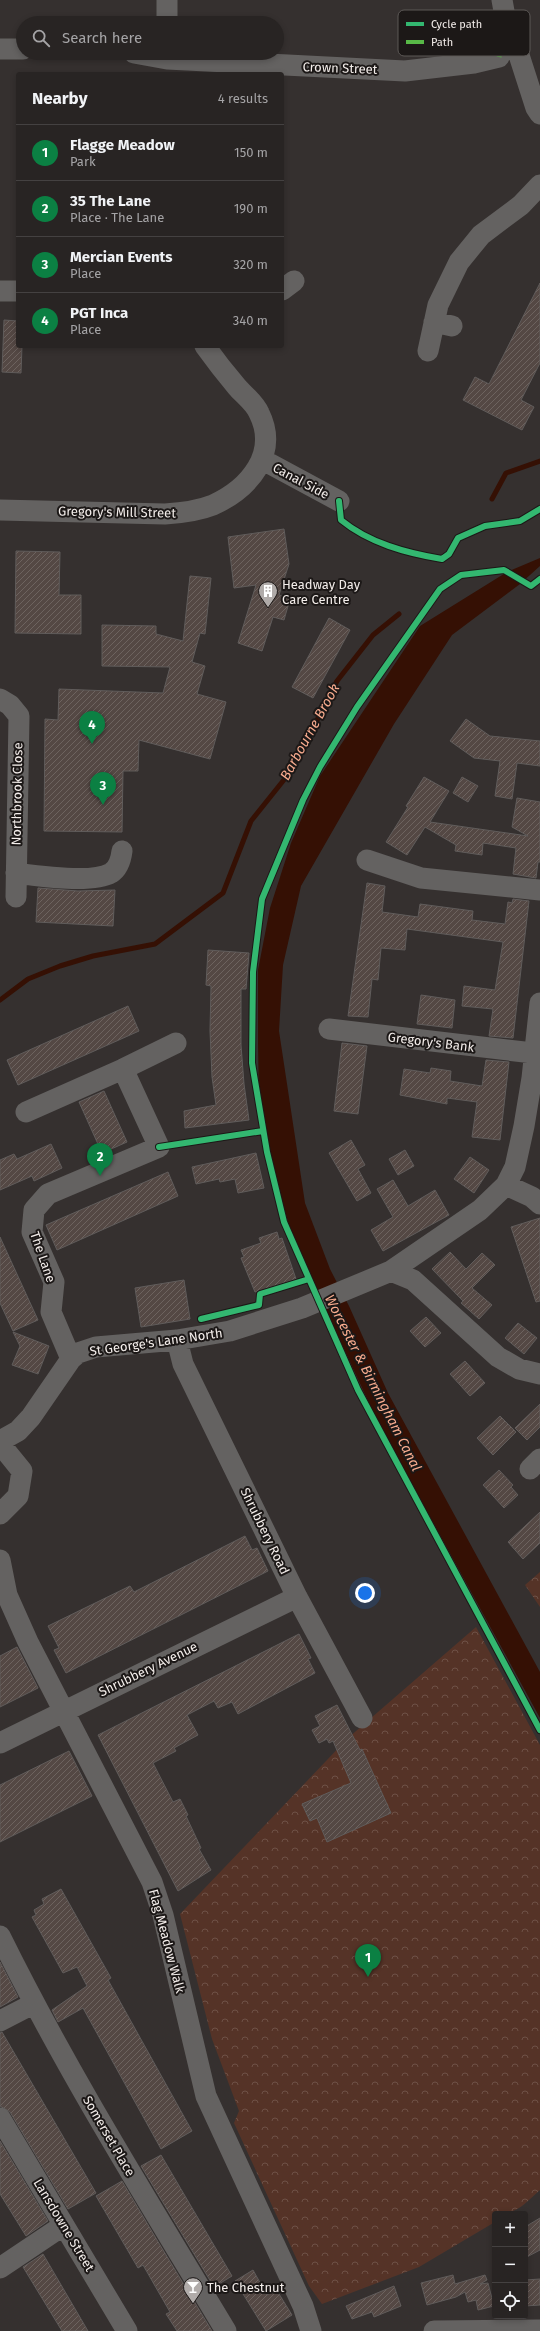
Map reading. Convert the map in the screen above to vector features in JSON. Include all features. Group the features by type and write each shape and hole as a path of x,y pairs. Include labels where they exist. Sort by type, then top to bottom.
{"street":[{"path":"167,0 167,16"},
{"path":"502,0 504,10"},
{"path":"0,48 16,49"},
{"path":"519,56 536,108 540,114"},
{"name":"Crown Street","path":"230,60 404,71 474,63 499,57"},
{"path":"428,351 443,324 438,305 459,262 481,235 521,205 540,185"},
{"path":"0,291 16,292"},
{"path":"208,348 259,412 266,437 262,460"},
{"name":"Canal Side","path":"262,460 339,501"},
{"name":"Gregory's Mill Street","path":"0,510 165,514 189,512 212,505 233,493 262,460"},
{"name":"Northbrook Close","path":"0,700 10,705 19,716 16,897"},
{"path":"16,873 52,878 92,878 111,873 120,864 122,851"},
{"path":"367,860 421,878 540,890"},
{"path":"391,1271 480,1210 506,1185 515,1168 520,1148 532,1078 533,1053 540,1003"},
{"name":"Gregory's Bank","path":"329,1029 533,1053"},
{"path":"26,1112 176,1043"},
{"name":"The Lane","path":"71,1359 52,1312 54,1282 32,1232 34,1210 48,1194 159,1147 123,1068"},
{"path":"506,1185 532,1198 540,1204"},
{"path":"391,1271 414,1280 498,1357 519,1369 540,1374"},
{"name":"St George's Lane North","path":"0,1441 18,1431 31,1417 71,1359 78,1354 96,1347 177,1340 230,1331 258,1324 391,1271"},
{"name":"Shrubbery Road","path":"177,1340 183,1364 297,1597 362,1718"},
{"path":"0,1444 22,1471 18,1496 0,1514"},
{"name":"Flag Meadow Walk","path":"0,1560 7,1595 62,1712 152,1882 163,1915 206,2096 304,2306 311,2331"},
{"name":"Shrubbery Avenue","path":"0,1743 297,1597"},
{"name":"Somerset Place","path":"0,1936 33,2004 120,2155 226,2331"},
{"path":"0,2022 33,2004"},
{"name":"Lansdowne Street","path":"0,2118 127,2331"},
{"path":"0,2268 64,2225"},
{"path":"434,2331 540,2330"}],"green space":[{"path":"540,1572 540,1607 525,1585"},
{"path":"476,1627 540,1745 540,2190 525,2204 515,2210 492,2211 492,2224 419,2267 322,2304 309,2286 234,2123 239,2111 212,2039 180,1914 348,1738"}],"water":[{"name":"Worcester & Birmingham Canal","path":"540,558 540,566 520,584 452,635 394,724 301,886 283,965 279,1031 305,1203 330,1269 349,1306 388,1393 540,1672 540,1718 376,1418 293,1239 279,1190 259,1106 258,970 270,908 291,843 320,776 420,626 507,572"}],"building":[{"path":"540,283 540,363 521,400 534,407 522,430 463,400 475,377 489,384"},
{"path":"4,320 16,321 16,348 22,348 21,373 2,372"},
{"path":"284,529 289,564 279,595 290,599 284,620 273,617 262,651 238,643 256,585 234,588 228,537"},
{"path":"16,551 60,552 59,595 81,595 81,634 15,633"},
{"path":"190,576 211,578 205,634 200,633 192,662 205,666 197,694 226,702 210,759 139,740 138,771 123,771 122,832 44,831 45,719 58,720 59,689 163,693 170,667 102,666 102,625 156,626 156,634 183,641"},
{"path":"329,618 350,630 313,698 292,687"},
{"path":"466,719 490,736 540,741 540,766 517,763 512,799 495,796 500,761 474,758 450,741"},
{"path":"424,777 449,791 430,822 528,836 512,827 517,798 540,802 540,862 538,862 536,878 513,874 516,848 483,843 482,855 455,851 456,845 425,827 407,855 386,842 408,807 406,806"},
{"path":"462,777 478,786 468,802 453,793"},
{"path":"367,883 385,886 382,912 418,917 420,904 473,911 472,920 505,924 508,902 512,903 513,899 529,901 513,1038 489,1036 493,1009 462,1006 464,986 495,990 503,942 407,929 405,950 381,948 378,980 372,979 368,1017 348,1016"},
{"path":"38,888 78,891 115,890 113,926 36,922"},
{"path":"208,950 249,953 246,989 241,989 241,1045 249,1120 185,1128 184,1111 216,1105 212,1077 210,1031 211,986 206,985"},
{"path":"421,995 455,1000 452,1028 417,1024"},
{"path":"128,1006 139,1031 18,1085 7,1060"},
{"path":"342,1043 367,1046 358,1114 334,1111"},
{"path":"486,1060 509,1062 500,1140 472,1137 477,1102 447,1098 447,1104 400,1095 404,1069 430,1073 431,1068 451,1071 450,1081 482,1086"},
{"path":"104,1091 127,1142 102,1153 79,1102"},
{"path":"351,1140 365,1165 358,1169 371,1193 357,1201 329,1153"},
{"path":"51,1144 62,1168 34,1181 32,1176 0,1190 0,1160 14,1154 17,1159"},
{"path":"405,1150 414,1166 398,1175 389,1159"},
{"path":"256,1153 264,1188 238,1193 235,1179 220,1182 219,1179 196,1184 192,1167"},
{"path":"470,1157 489,1170 474,1193 454,1179"},
{"path":"168,1172 178,1196 57,1250 46,1225"},
{"path":"393,1180 408,1206 435,1190 449,1215 383,1251 371,1230 393,1217 377,1189"},
{"path":"540,1218 540,1301 536,1302 511,1227"},
{"path":"277,1232 279,1239 282,1238 296,1279 255,1292 241,1258 244,1257 241,1250 261,1243 259,1238"},
{"path":"0,1237 38,1320 13,1331 0,1303"},
{"path":"450,1252 466,1269 482,1253 495,1265 472,1288 492,1305 479,1319 461,1303 463,1301 432,1269"},
{"path":"184,1280 190,1319 141,1327 135,1288"},
{"path":"426,1317 441,1333 425,1347 410,1331"},
{"path":"518,1323 537,1338 524,1354 505,1338"},
{"path":"13,1332 49,1346 38,1374 12,1365 20,1346"},
{"path":"465,1361 485,1383 470,1396 450,1374"},
{"path":"540,1404 540,1427 527,1440 515,1428"},
{"path":"500,1416 516,1432 493,1455 477,1438"},
{"path":"499,1470 513,1485 511,1487 518,1495 504,1508 483,1485"},
{"path":"540,1512 540,1543 523,1559 508,1542"},
{"path":"245,1536 252,1550 257,1548 268,1571 66,1673 54,1650 59,1648 48,1626 130,1586 134,1592"},
{"path":"299,1634 311,1658 308,1659 315,1673 238,1714 232,1702 218,1708 214,1701 187,1715 198,1735 174,1748 176,1751 153,1763 173,1802 180,1799 201,1848 199,1849 211,1870 178,1891 98,1735"},
{"path":"17,1647 38,1688 0,1707 0,1656"},
{"path":"337,1705 360,1750 362,1749 391,1813 327,1842 317,1818 310,1821 302,1804 351,1783 333,1741 329,1743 327,1739 319,1743 312,1730 320,1726 315,1716"},
{"path":"69,1751 92,1796 0,1842 0,1785"},
{"path":"61,1889 111,1978 108,1980 192,2131 161,2149 83,2008 58,2022 52,2010 87,1986 77,1967 63,1973 32,1917 36,1915 34,1910 44,1904 42,1899"},
{"path":"0,1962 18,1997 0,2007"},
{"path":"2,2032 96,2193 68,2209 10,2112 0,2106 0,2033"},
{"path":"0,2141 48,2221 26,2236 0,2194"},
{"path":"161,2155 232,2276 214,2287 141,2166"},
{"path":"122,2181 212,2331 177,2331 166,2314 170,2312 143,2265 138,2268 96,2196"},
{"path":"540,2218 540,2250 528,2256 528,2247 528,2225"},
{"path":"43,2254 88,2331 62,2331 23,2267"},
{"path":"253,2270 267,2295 276,2289 292,2315 266,2331 235,2281"},
{"path":"453,2275 455,2284 485,2275 487,2280 480,2284 488,2283 492,2298 492,2306 478,2310 476,2300 468,2302 465,2292 456,2297 427,2305 421,2283"},
{"path":"540,2279 540,2305 528,2306 528,2280"},
{"path":"394,2286 401,2306 374,2317 372,2312 352,2319 346,2306"}],"waterway":[{"name":"Barbourne Brook","path":"492,499 506,473 540,461"},
{"name":"Barbourne Brook","path":"0,1000 28,979 60,966 93,956 155,944 223,893 251,821 291,771 337,681 373,635 399,614"}],"cycle path":[{"path":"339,501 341,520 364,535 388,546 415,554 442,559 449,554 458,538 485,526 520,521 540,509"},
{"path":"540,579 531,586 504,570 461,575 440,589 357,707 320,767 303,800 262,899 253,972 252,1063 267,1152 284,1222 358,1390 540,1730"},
{"path":"159,1147 263,1131"},
{"path":"201,1319 259,1305 260,1294 309,1279"}],"place":[{"name":"Headway Day Care Centre","path":"268,608"},
{"name":"PGT Inca","path":"92,744"},
{"name":"Mercian Events","path":"103,805"},
{"name":"35 The Lane","path":"100,1176"},
{"name":"Flagge Meadow","path":"368,1977"},
{"name":"The Chestnut","path":"193,2304"}]}
